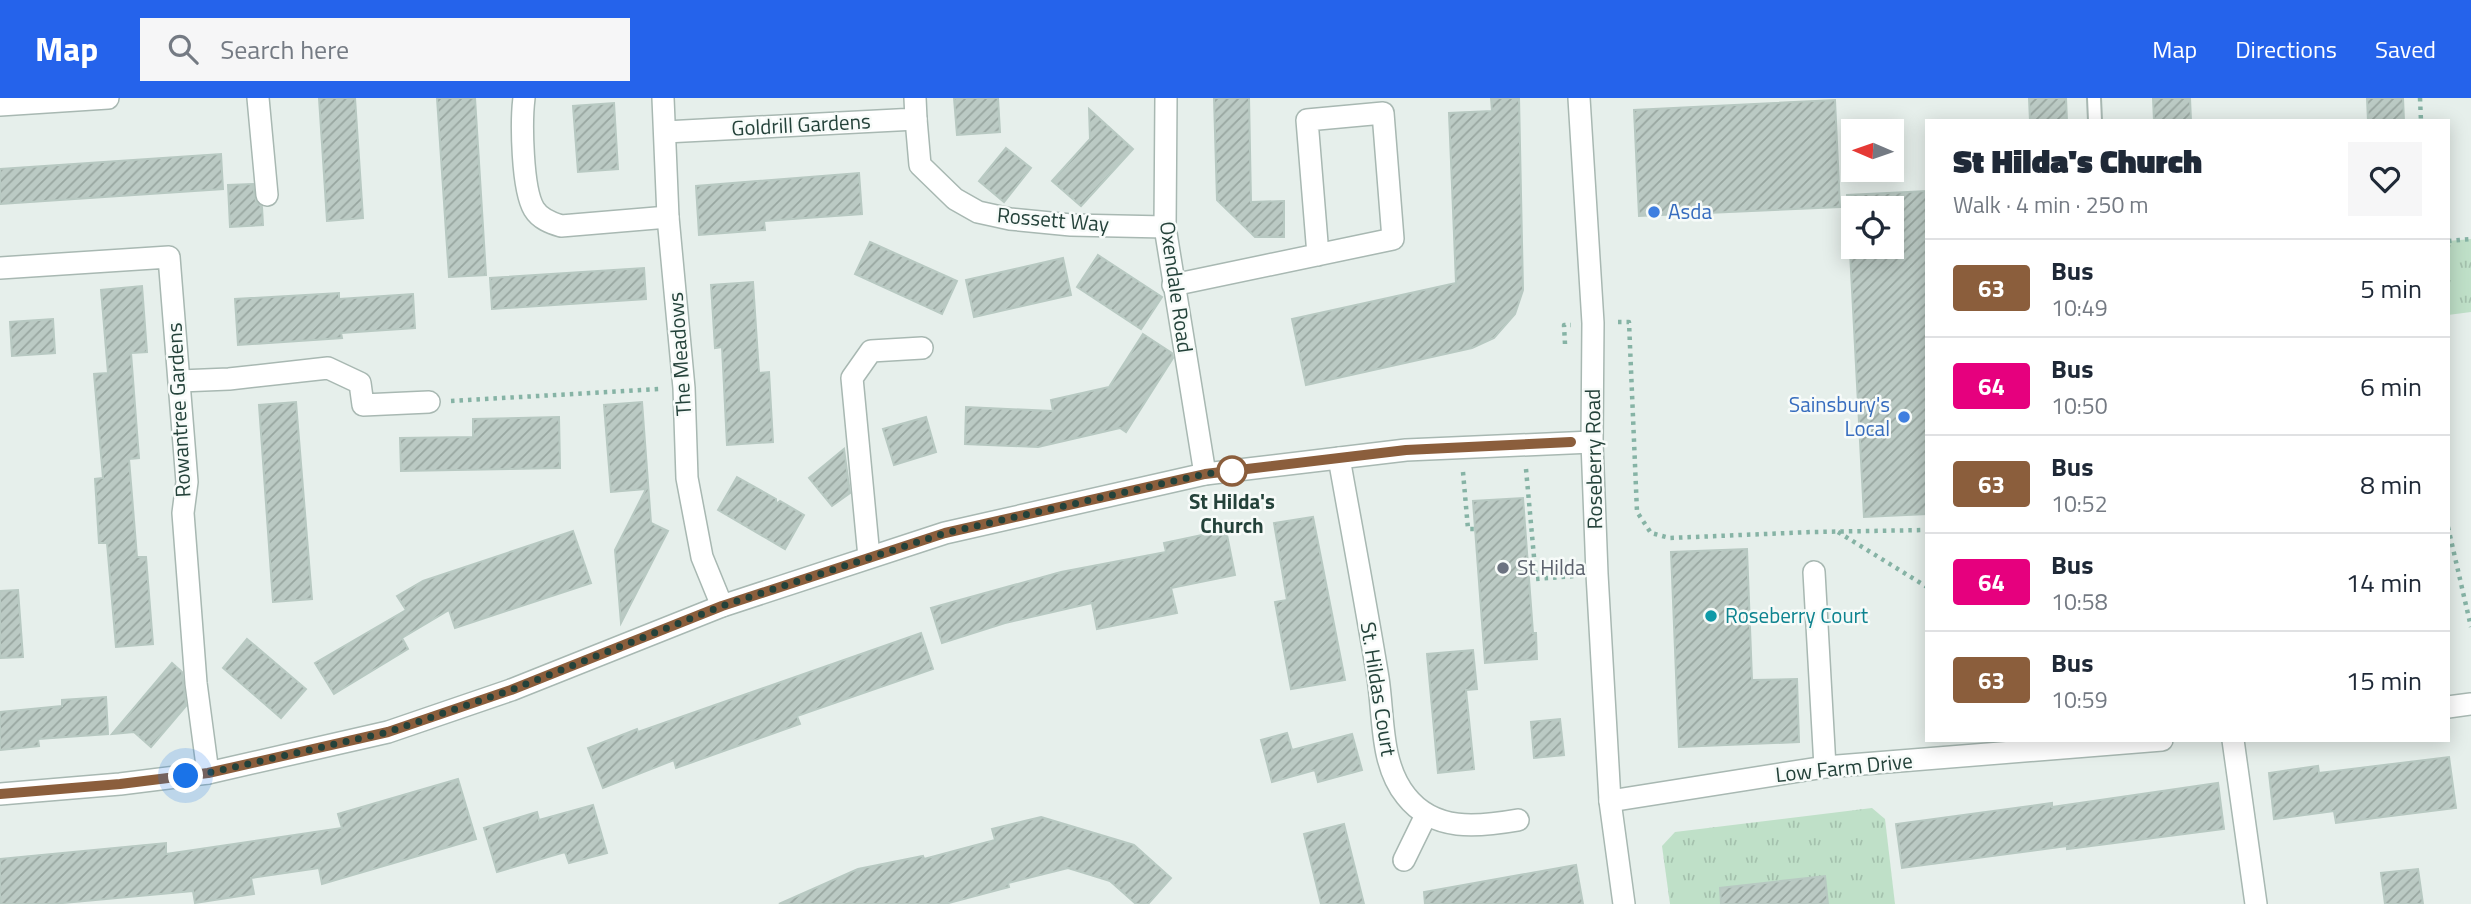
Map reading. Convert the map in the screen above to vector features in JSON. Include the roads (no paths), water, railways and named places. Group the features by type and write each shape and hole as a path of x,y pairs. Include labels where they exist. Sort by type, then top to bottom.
{"street":[{"path":"0,105 108,98"},
{"path":"258,98 267,195"},
{"path":"524,98 526,187 534,210 546,221 561,226 668,217"},
{"name":"The Meadows","path":"663,98 668,217 684,388 687,478 702,557 722,606"},
{"name":"Oxendale Road","path":"1166,98 1165,227 1205,474"},
{"name":"Roseberry Road","path":"1579,98 1592,323 1592,442 1597,574 1610,801 1624,904"},
{"name":"Goldrill Gardens","path":"665,132 916,108"},
{"name":"Rossett Way","path":"916,108 920,165 955,199 978,212 1010,219 1071,225 1165,227"},
{"path":"1173,285 1318,255 1393,239 1383,113 1307,120 1318,255"},
{"name":"Rowantree Gardens","path":"0,268 169,257 187,482 183,513 196,683 208,773"},
{"path":"869,557 852,378 871,351 922,348"},
{"path":"180,381 229,379 328,368 360,383 363,405 429,402"},
{"path":"0,794 120,784 208,773 388,732 511,690 722,606 945,533 1205,474 1461,447 1592,442"},
{"name":"St. Hildas Court","path":"1339,458 1378,679 1388,762 1395,779 1406,797 1426,815 1446,823 1488,826 1518,820"},
{"path":"1814,572 1825,767"},
{"path":"2450,707 2471,704"},
{"name":"Low Farm Drive","path":"1610,801 1825,767 2138,742"},
{"path":"2233,742 2256,904"},
{"path":"1404,860 1426,815"}],"lane":[{"path":"2094,98 2095,119"}],"place":[{"name":"Asda","path":"1654,212"},
{"name":"Sainsbury's Local","path":"1904,417"},
{"name":"St Hilda's Church","path":"1232,471"},
{"name":"St Hilda","path":"1503,568"},
{"name":"Roseberry Court","path":"1711,616"}]}
